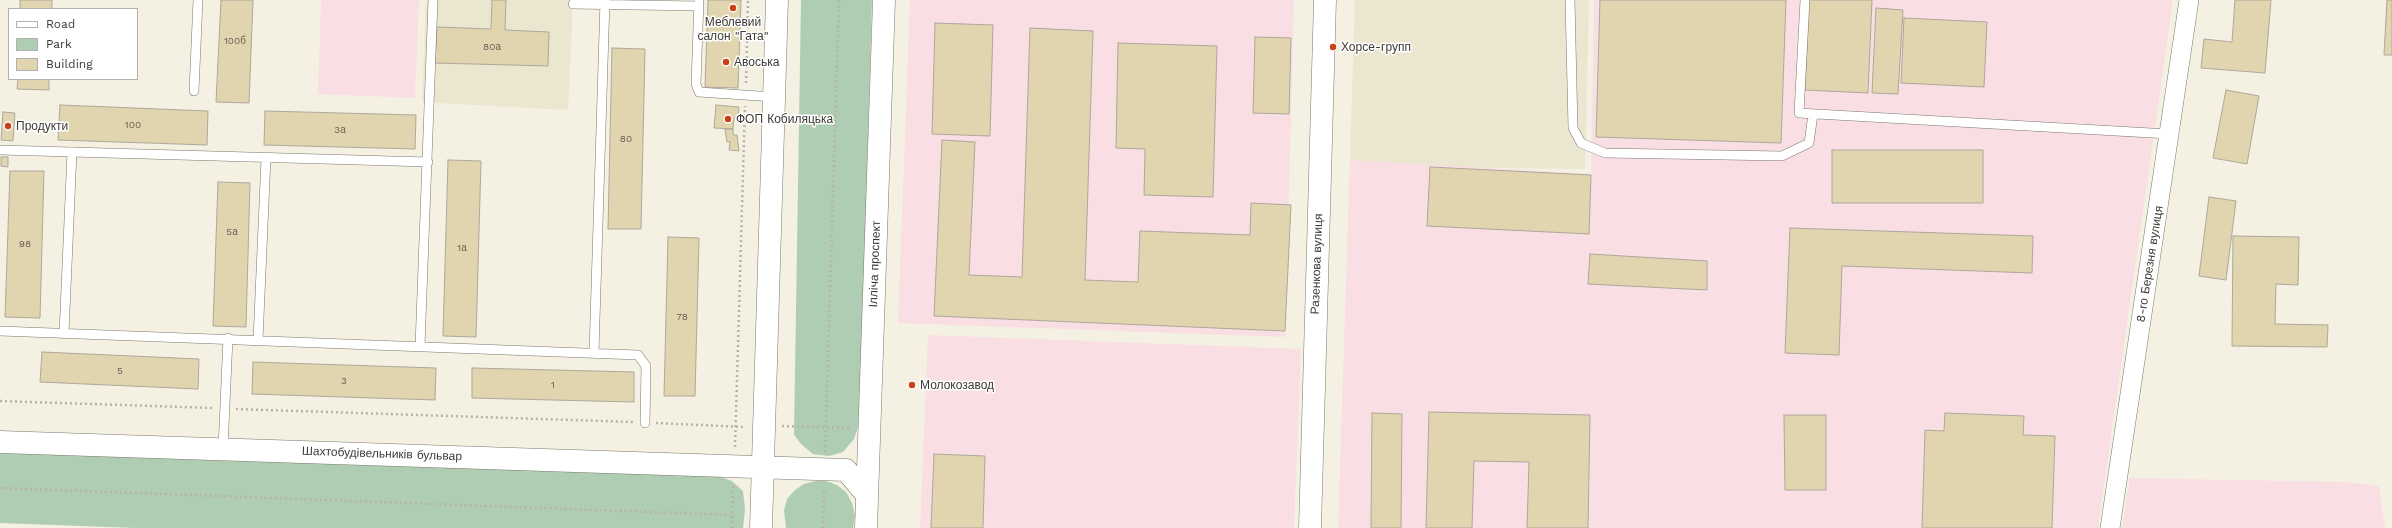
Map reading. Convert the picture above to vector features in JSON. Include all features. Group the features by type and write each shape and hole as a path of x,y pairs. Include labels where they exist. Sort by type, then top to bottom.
{"main road":[{"path":"762,528 777,0"},
{"name":"Ілліча проспект","path":"866,528 884,0"},
{"name":"Разенкова вулиця","path":"1310,528 1325,0"},
{"name":"Шахтобудівельників бульвар","path":"0,442 734,465 846,470 867,495"}],"street":[{"name":"8-го Березня вулиця","path":"2110,528 2190,0"}],"lane":[{"path":"194,91 198,0"},
{"path":"420,346 433,0"},
{"path":"1570,0 1573,128 1581,143 1605,153 1782,156 1809,143 1814,114"},
{"path":"1805,0 1799,113 2169,134"},
{"path":"573,4 605,2 699,3 696,84 699,92 774,97"},
{"path":"594,352 605,2"},
{"path":"0,150 428,162"},
{"path":"64,334 72,152"},
{"path":"258,340 266,158"},
{"path":"0,331 228,338 638,354 646,366 645,423"},
{"path":"223,450 228,338"}],"path":[{"path":"732,528 748,0"},
{"path":"823,528 839,0"},
{"path":"0,401 736,427 764,426 869,429"},
{"path":"0,488 732,515"}],"shaded area":[{"path":"321,0 419,0 415,98 318,94"},
{"path":"426,0 573,0 568,110 422,102"},
{"path":"910,0 1294,0 1285,337 898,323"},
{"path":"1355,0 1589,0 1585,169 1430,167 1350,160"},
{"path":"1594,0 2173,0 2098,528 1338,528 1350,160 1591,174"},
{"path":"928,335 1301,349 1294,528 920,528"},
{"path":"2130,478 2344,482 2379,486 2385,528 2122,528"}],"green space":[{"path":"801,0 872,0 860,421 854,439 843,452 829,456 813,454 802,445 794,435"},
{"path":"0,448 715,475 732,481 743,491 745,509 743,528 135,528 0,523"},
{"path":"815,481 826,481 837,485 846,492 852,503 855,515 853,528 786,528 784,510 787,499 795,490 804,484"}],"building":[{"path":"20,0 52,0 52,8 20,8"},
{"path":"221,0 253,0 249,103 216,102"},
{"path":"492,0 506,0 505,30 549,32 548,66 435,63 437,27 491,29"},
{"path":"708,0 741,0 738,88 705,87"},
{"path":"1600,0 1786,0 1781,143 1596,137"},
{"path":"1809,0 1872,0 1868,93 1805,90"},
{"path":"2235,0 2271,0 2265,73 2201,68 2204,39 2232,42"},
{"path":"2387,0 2392,0 2392,55 2384,55"},
{"path":"1876,8 1903,10 1898,94 1872,93"},
{"path":"1904,18 1987,22 1984,87 1901,83"},
{"path":"935,23 993,25 990,136 932,134"},
{"path":"1030,28 1093,31 1085,280 1138,282 1140,231 1250,235 1251,203 1291,205 1285,331 934,316 942,140 975,142 969,275 1022,277"},
{"path":"1255,37 1291,38 1289,114 1253,113"},
{"path":"1118,43 1217,46 1213,197 1144,195 1145,149 1116,148"},
{"path":"612,48 645,49 641,229 608,229"},
{"path":"18,80 49,80 49,90 17,89"},
{"path":"2226,90 2259,96 2247,164 2213,158"},
{"path":"60,105 208,111 207,145 58,140"},
{"path":"716,105 739,107 738,118 734,118 733,129 714,128"},
{"path":"265,111 416,115 415,149 264,145"},
{"name":"Продукти","path":"3,112 15,113 13,141 1,140"},
{"path":"725,129 733,129 733,135 737,135 739,151 729,150 730,142 727,142"},
{"path":"1832,150 1983,150 1983,203 1832,203"},
{"path":"1,157 8,157 8,167 1,166"},
{"path":"448,160 481,161 476,337 443,336"},
{"path":"1430,167 1591,175 1589,234 1427,226"},
{"path":"10,171 44,171 40,318 5,317"},
{"path":"218,182 250,183 246,327 213,326"},
{"path":"2209,197 2236,201 2226,280 2199,276"},
{"path":"1790,228 2033,236 2032,273 1842,266 1839,355 1785,353"},
{"path":"2233,236 2299,237 2298,285 2276,284 2275,324 2328,325 2327,347 2232,346"},
{"path":"668,237 699,238 695,396 664,396"},
{"path":"1590,254 1707,261 1707,290 1588,284"},
{"path":"42,352 199,359 198,389 40,382"},
{"path":"253,362 436,368 435,400 252,394"},
{"path":"472,368 634,372 634,402 472,398"},
{"path":"1429,412 1590,415 1588,528 1527,528 1529,462 1474,461 1472,528 1426,528"},
{"path":"1372,413 1402,414 1401,528 1371,528"},
{"path":"1945,413 2024,416 2023,435 2055,436 2052,528 1922,528 1925,430 1944,431"},
{"path":"1784,415 1826,415 1826,490 1785,490"},
{"path":"934,454 985,456 983,528 931,528"}],"place":[{"name":"Меблевий салон \"Гата\"","path":"733,8"},
{"name":"Хорсе-групп","path":"1333,47"},
{"name":"Авоська","path":"726,62"},
{"name":"ФОП Кобиляцька","path":"728,119"},
{"name":"Продукти","path":"8,126"},
{"name":"Молокозавод","path":"912,385"}]}
